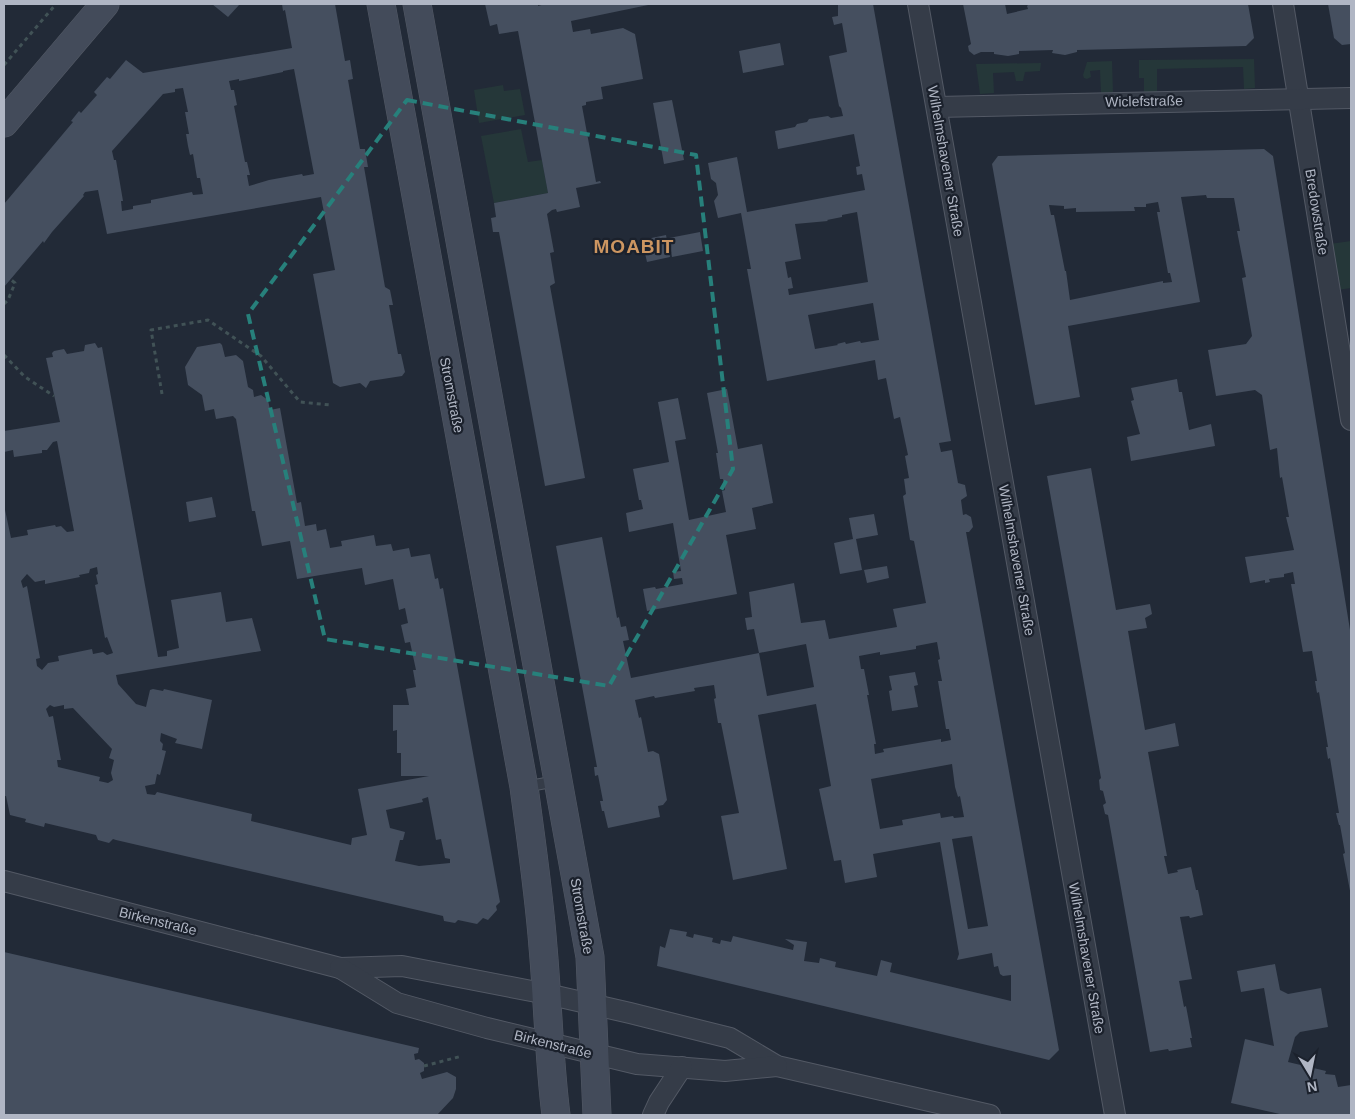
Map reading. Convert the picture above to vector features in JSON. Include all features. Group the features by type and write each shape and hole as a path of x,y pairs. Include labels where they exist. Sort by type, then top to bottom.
{"main road":[{"path":"4,123 105,4"},
{"name":"Stromstraße","path":"381,4 524,787 537,883 556,1115"},
{"name":"Stromstraße","path":"417,4 590,957 597,1115"}],"street":[{"name":"Wilhelmshavener Straße","path":"918,4 1116,1115"},
{"name":"Bredowstraße","path":"1283,4 1351,420"},
{"name":"Wiclefstraße","path":"937,107 1351,98"},
{"name":"Birkenstraße","path":"4,881 340,968 402,966 592,1004 730,1038 777,1066 990,1115"},
{"name":"Birkenstraße","path":"340,968 397,1003 487,1028 637,1064 725,1071 777,1066"},
{"path":"653,1115 659,1102 682,1067"}],"lane":[{"path":"524,787 558,781"}],"path":[{"path":"4,65 56,4"},
{"path":"4,304 8,300 15,282 10,279"},
{"path":"162,394 151,330 208,320 260,356 300,402 330,405"},
{"path":"4,355 25,377 54,396"},
{"path":"424,1066 462,1056"}],"highlighted area":[{"path":"407,100 696,155 733,469 609,686 325,639 248,314"}],"shaded area":[{"path":"1254,59 1255,88 1244,89 1243,67 1157,69 1157,92 1144,92 1144,78 1139,78 1139,60"},
{"path":"1112,61 1113,92 1101,93 1100,70 1090,71 1091,77 1084,78 1083,75 1087,62"},
{"path":"1041,63 1040,71 1025,72 1023,81 1016,81 1014,72 993,73 994,93 980,94 976,64"},
{"path":"503,85 504,91 520,89 525,115 479,123 474,90"},
{"path":"521,129 528,162 542,160 548,193 494,203 481,136"},
{"path":"1351,241 1351,288 1337,290 1330,244"}],"building":[{"path":"212,4 240,4 228,17"},
{"path":"282,4 335,4 345,61 350,60 353,79 348,80 360,149 365,149 368,167 364,167 385,287 390,290 393,305 389,305 398,354 401,354 405,372 402,376 370,381 366,388 360,383 340,387 333,383 313,274 335,270 321,197 107,234 98,190 85,192 84,196 44,243 43,241 4,287 4,204 73,122 71,121 79,111 81,113 97,95 94,92 107,77 110,79 126,60 143,73 292,48 285,10 283,11","holes":["294,69 314,174 303,176 302,174 269,180 249,186 247,175 250,175 247,162 245,162 234,106 237,105 234,90 231,90 229,81 239,79 239,81","183,88 188,112 185,112 189,134 186,134 188,146 190,155 193,154 197,178 200,178 203,194 193,195 192,192 151,200 151,203 133,206 133,209 122,211 121,201 123,201 116,160 114,160 112,151 163,94 175,92 175,89"]},
{"path":"485,4 538,4 538,6 545,4 653,4 571,21 573,32 590,29 591,34 623,28 635,34 643,79 601,87 603,99 586,102 586,105 582,106 596,182 600,181 601,183 576,188 580,207 557,212 556,209 547,214 554,252 550,253 555,283 550,286 585,478 545,486 499,232 493,232 491,218 496,217 494,203 548,193 518,31 499,34 497,24 490,26"},
{"path":"838,4 873,4 951,441 939,443 941,452 952,450 958,483 965,485 967,496 961,500 963,515 966,514 971,517 973,527 969,532 966,532 1059,1050 1049,1060 657,966 660,946 665,948 670,929 687,932 686,936 693,938 694,934 713,938 712,942 720,944 721,940 731,942 733,936 793,950 794,945 785,939 807,942 804,961 819,963 820,958 836,962 835,967 877,976 881,960 892,963 890,972 1011,1001 1011,975 1003,976 1000,974 998,966 994,967 992,953 957,960 959,954 940,842 873,854 877,877 845,883 841,860 834,861 819,789 831,786 816,704 758,715 787,869 733,880 721,816 739,813 721,723 718,723 714,685 694,688 695,691 635,700 639,718 641,717 648,752 653,751 659,754 667,800 663,805 658,806 660,817 608,828 600,801 603,801 598,775 595,776 594,767 597,767 556,546 602,537 617,618 619,617 621,627 626,626 629,640 623,641 631,678 759,653 754,629 747,630 745,618 752,617 749,592 794,583 801,623 825,620 829,639 897,627 893,609 926,603 914,541 910,540 903,496 906,494 904,479 909,478 905,456 908,455 900,417 894,419 886,378 878,380 875,360 767,381 747,269 751,269 741,213 718,218 714,201 718,195 716,183 711,179 708,163 737,157 747,212 865,190 862,174 857,175 856,167 860,166 854,134 778,149 775,131 795,127 797,124 807,122 809,119 843,116 839,106 829,56 847,52 842,23 834,25 832,17 838,16","holes":["857,212 868,282 789,295 788,289 793,288 791,277 788,278 785,262 801,259 795,224 828,221 842,217 842,215","873,303 879,340 846,344 845,342 815,349 808,315","937,642 942,681 938,681 946,729 949,729 951,740 941,742 941,739 883,749 884,752 875,754 874,744 876,744 867,695 869,695 864,669 861,669 859,656 880,652 880,655 916,649 916,646","806,644 814,687 767,696 759,653","952,764 955,787 958,797 960,796 964,817 941,818 940,813 902,820 903,825 880,829 871,779","972,836 988,926 968,929 952,839"]},
{"path":"963,4 1005,4 1007,14 1028,9 1027,6 1029,4 1248,4 1254,38 1246,46 1077,50 1077,52 1065,55 1052,53 1053,50 1019,51 1019,54 1008,56 994,54 994,52 981,52 974,55 969,51 968,46 971,44"},
{"path":"1328,4 1351,4 1351,44 1342,45 1334,38"},
{"path":"780,43 784,65 743,73 739,51"},
{"path":"672,100 684,160 664,164 653,103"},
{"path":"1264,149 1273,156 1351,636 1351,896 1340,825 1336,813 1339,813 1330,758 1328,759 1326,747 1328,747 1319,692 1317,693 1315,681 1317,681 1312,651 1303,652 1291,584 1295,584 1293,572 1284,574 1284,577 1269,579 1270,582 1265,583 1265,580 1250,583 1245,557 1294,550 1286,517 1289,517 1282,477 1280,478 1277,448 1270,450 1262,395 1255,390 1216,396 1208,350 1246,344 1252,336 1242,278 1246,277 1237,231 1240,231 1234,198 1207,198 1206,195 1181,197 1200,302 1068,326 1080,397 1035,405 992,164 998,156","holes":["1158,202 1160,212 1157,212 1168,273 1170,273 1172,282 1163,283 1163,281 1070,300 1054,215 1051,215 1049,205 1064,206 1064,209 1076,208 1076,212 1135,211 1134,207 1146,207 1146,204"]},
{"path":"700,232 703,251 672,257 669,238"},
{"path":"666,235 670,257 647,262 642,240"},
{"path":"95,343 98,348 102,347 158,657 167,656 167,651 179,648 171,600 221,592 226,622 252,618 261,651 116,675 118,684 136,704 146,707 150,690 153,689 163,691 164,689 212,700 202,749 175,743 177,739 161,733 162,750 166,751 160,775 157,774 155,784 145,786 147,794 155,795 157,792 252,814 251,821 351,845 352,838 367,835 358,789 429,776 401,776 401,753 397,753 397,730 393,731 393,705 409,705 406,689 416,687 413,670 416,670 410,642 405,643 401,625 408,623 405,608 399,610 393,579 365,585 362,568 297,579 290,541 262,546 255,511 252,511 236,419 233,416 216,419 214,409 205,411 202,395 188,385 185,367 197,347 220,343 225,357 236,355 243,361 248,387 253,390 254,397 261,395 268,400 270,410 280,408 297,503 301,502 305,526 316,524 317,531 326,529 330,548 342,546 341,541 374,535 376,546 391,544 393,551 409,548 411,557 430,554 435,579 438,578 440,589 443,588 500,902 496,906 497,910 488,920 483,918 477,924 458,920 455,923 444,921 443,916 113,839 109,843 98,840 96,835 45,823 44,827 25,822 26,819 10,815 6,796 4,796 4,505 11,538 28,535 27,530 55,525 56,527 61,526 67,532 74,531 57,441 53,442 47,450 42,450 42,453 14,457 13,450 4,452 4,431 60,422 46,358 53,357 52,353 54,351 64,349 67,354 84,351 85,345","holes":["97,567 98,584 95,585 105,638 107,637 113,653 107,655 103,652 93,654 92,649 58,656 59,661 48,663 42,670 37,666 36,659 40,658 27,586 23,588 21,581 27,574 35,582 45,580 45,584 80,577 79,575 89,573 90,569","50,705 54,707 64,705 64,709 73,708 112,749 109,758 114,760 111,773 113,780 108,783 99,781 100,777 58,767 57,760 61,760 53,716 49,717 46,709","428,797 436,840 441,839 445,858 450,859 450,863 419,866 395,861 400,840 403,840 405,832 390,828 386,810 423,802 422,799"]},
{"path":"1177,379 1179,392 1182,392 1189,430 1211,424 1215,446 1131,461 1127,437 1140,434 1131,401 1134,400 1131,388"},
{"path":"727,389 738,449 762,444 773,503 752,508 756,529 726,535 737,594 647,611 643,589 655,587 656,589 683,584 682,578 674,579 673,572 681,571 673,523 629,532 626,513 643,509 641,500 639,500 633,469 669,462 658,402 678,398 686,439 675,441 689,520 726,512 722,491 725,490 723,479 720,479 716,453 718,453 707,393"},
{"path":"1091,468 1116,610 1150,604 1152,614 1145,618 1147,628 1128,631 1145,730 1175,723 1179,746 1148,752 1167,856 1164,856 1168,874 1191,867 1203,915 1190,918 1189,916 1180,917 1192,979 1179,981 1184,1007 1186,1006 1192,1047 1169,1051 1168,1049 1150,1052 1108,815 1105,814 1103,805 1106,803 1103,791 1100,790 1099,780 1101,778 1047,476"},
{"path":"212,497 216,517 189,522 186,502"},
{"path":"874,514 878,535 856,539 862,570 840,574 834,543 853,539 849,518"},
{"path":"887,566 889,578 867,583 864,570"},
{"path":"915,672 918,685 914,686 918,707 892,711 889,691 892,690 889,676"},
{"path":"4,952 419,1048 418,1053 414,1054 415,1060 419,1059 424,1063 424,1071 420,1073 422,1079 447,1072 456,1077 456,1089 453,1098 437,1115 4,1115"},
{"path":"1275,964 1280,990 1288,994 1321,988 1328,1027 1300,1032 1295,1037 1288,1062 1326,1071 1325,1074 1335,1075 1338,1087 1351,1085 1351,1115 1284,1115 1231,1103 1245,1039 1274,1046 1264,988 1241,992 1237,971"}],"district":[{"name":"MOABIT","path":"634,246"}]}
